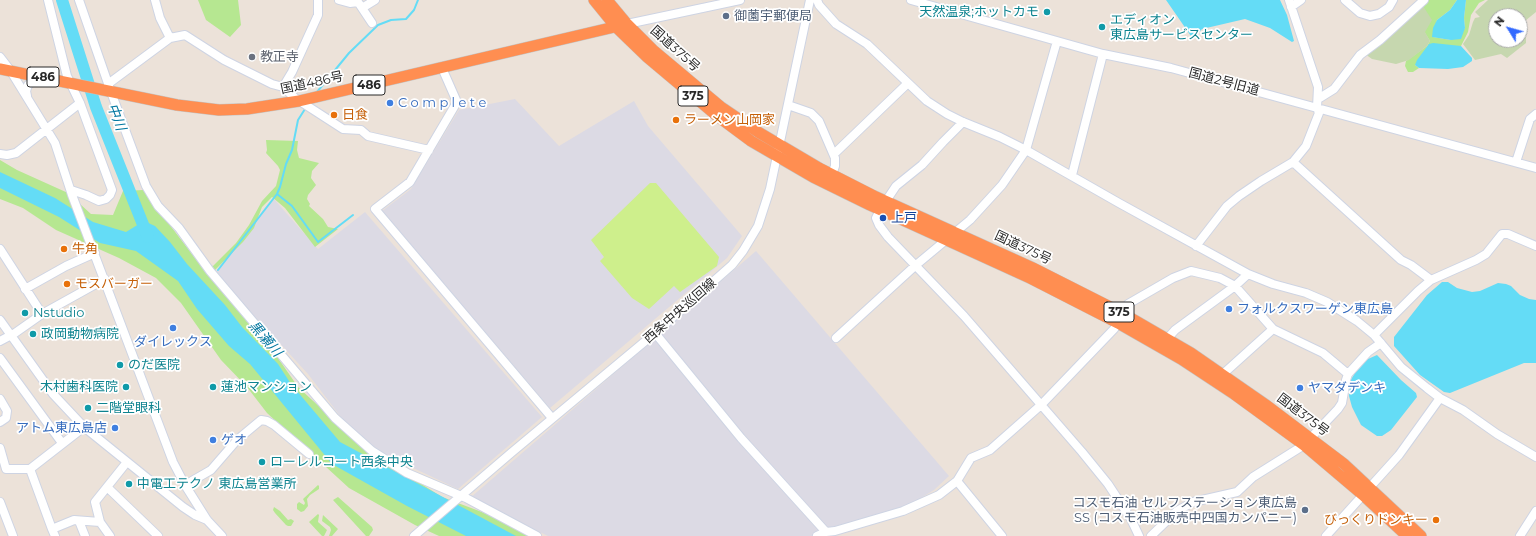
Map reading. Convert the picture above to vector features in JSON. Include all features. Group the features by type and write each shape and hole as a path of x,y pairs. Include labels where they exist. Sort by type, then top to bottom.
{"highway":[{"name":"国道375号","path":"594,0 622,26 721,107 814,177 956,232 1033,268 1120,318 1180,359 1307,441"},
{"name":"国道375号","path":"607,0 622,26"},
{"name":"国道486号","path":"5,70 73,84 109,89 177,105 219,110 247,109 299,100 622,26"},
{"name":"国道375号","path":"778,151 832,174 883,205 946,240 1167,338 1223,374 1307,441 1421,536"},
{"name":"国道375号","path":"1366,491 1407,536"}],"street":[{"path":"48,0 65,69 73,84 112,190 106,199 99,201 86,195 72,192"},
{"path":"79,0 109,89 146,186 158,206 179,228 210,271 335,418 372,451 407,473 460,496 537,536"},
{"path":"155,0 160,18 170,38"},
{"path":"283,87 292,72 318,15 318,0"},
{"path":"339,0 350,3 358,2 372,23"},
{"path":"362,8 374,0"},
{"path":"622,26 740,0"},
{"name":"西条中央巡回線","path":"416,534 552,418 655,333 732,265 751,239 763,211 778,151 810,0"},
{"path":"817,0 819,5 836,24 867,44 927,101 963,122 1000,136 1026,150 1248,274 1273,284 1306,293 1327,302 1357,321 1374,335 1401,367 1440,398 1463,410 1497,434 1536,457"},
{"name":"国道2号旧道","path":"911,0 1103,54 1171,68 1536,168"},
{"path":"1196,246 1227,206 1261,181 1293,162 1306,146 1319,114 1317,108 1318,87 1290,3 1301,0"},
{"path":"1345,0 1360,13 1370,16 1379,14 1389,7 1393,0"},
{"path":"1318,99 1334,89 1360,55 1380,40 1424,0"},
{"path":"109,89 170,38 185,34 224,60 272,84 283,87 299,100 343,129 361,130 368,136 429,150"},
{"path":"836,338 916,265 956,232 1002,185 1026,150 1057,41"},
{"path":"1072,175 1103,54"},
{"path":"0,57 5,70 27,96 55,142 90,242 173,462 185,485 207,520 222,536"},
{"path":"442,68 457,102 410,182 375,209 552,418"},
{"path":"27,96 27,88 36,79 49,79"},
{"path":"834,154 908,83"},
{"path":"0,154 7,155 16,153 80,103"},
{"path":"788,105 811,113 816,117 834,154 835,166 832,174"},
{"path":"1516,162 1530,119 1536,114"},
{"path":"963,122 922,165 896,186 876,218 879,225 888,237 964,316 1108,484 1131,520 1139,536"},
{"path":"1293,162 1401,260 1411,265 1431,280"},
{"path":"1374,335 1431,280 1486,254 1502,234 1508,234 1536,246"},
{"path":"0,249 42,314"},
{"path":"26,289 66,266 95,253"},
{"path":"817,536 826,532 838,534 903,511 939,495 956,481 971,458 990,450 1041,405 1114,329 1128,304 1173,278 1191,271 1220,278 1235,286 1273,329 1323,353 1348,374"},
{"path":"1167,338 1175,330 1235,286 1248,274"},
{"path":"0,341 15,333 42,314 105,279"},
{"path":"0,320 53,394 84,427 184,507 195,515 207,520"},
{"path":"1223,374 1273,329"},
{"path":"655,333 741,438 826,532"},
{"path":"1152,536 1177,511 1193,502 1237,492 1254,477 1296,451 1338,409 1342,403 1348,374 1368,352 1380,343"},
{"path":"0,358 62,443"},
{"path":"1326,536 1399,456 1440,398"},
{"path":"0,399 7,411 6,418 0,422"},
{"path":"185,485 211,470 237,440 261,420 267,421 274,425 309,454"},
{"path":"0,448 6,469 30,469 84,427"},
{"path":"110,536 100,522 95,502 127,462"},
{"path":"30,469 54,532 74,520 100,522"},
{"path":"956,481 1002,536"},
{"path":"107,487 158,536"},
{"path":"0,502 13,536"},
{"path":"1520,536 1536,512"},
{"path":"79,521 85,536"}],"shaded area":[{"path":"515,99 559,146 634,101 648,126 742,236 727,258 550,408 382,211 411,189 459,110"},
{"path":"273,198 318,249 365,212 542,417 458,489 376,449 347,425 308,374 215,273"},
{"path":"756,251 949,476 934,490 911,504 817,536 548,536 470,498"}],"green space":[{"path":"198,0 238,0 241,25 230,37 206,20"},
{"path":"1429,0 1457,0 1450,10 1437,20 1433,37 1451,40 1465,28 1464,18 1466,0 1485,0 1479,3 1471,15 1468,32 1461,46 1457,46 1415,65 1419,68 1413,72 1408,72 1405,66 1406,61 1427,46 1430,41 1425,33 1423,6"},
{"path":"1488,0 1536,0 1536,12 1528,18 1528,8 1488,8 1488,48 1520,48 1507,58 1501,54 1475,60 1463,44 1469,35 1475,18 1480,17 1475,12"},
{"path":"1423,6 1432,20 1425,32 1430,41 1427,46 1409,60 1396,64 1372,59 1365,54"},
{"path":"266,140 298,141 297,150 299,158 319,163 312,171 311,178 316,185 308,195 307,199 310,204 309,206 323,219 328,227 338,229 315,247 285,208 272,197 262,207 254,228 243,242 214,271 210,265 213,266 236,243 249,225 262,201 276,186 280,170 266,153"},
{"path":"0,160 17,170 68,193 91,214 113,215 123,191 143,190 202,267 251,319 298,387 363,447 442,497 519,526 537,536 439,536 415,525 349,488 267,413 247,387 221,360 181,303 156,278 119,258 56,230 23,208 0,199"},
{"path":"650,183 656,183 719,257 717,266 680,292 674,286 649,309 632,298 600,261 604,257 591,240"},
{"path":"318,485 319,489 310,495 307,499 308,506 301,512 297,509 297,504 299,502 304,505 305,503 303,499"},
{"path":"338,497 372,527 373,530 369,536 366,536 333,500"},
{"path":"274,507 288,520 291,519 294,521 291,526 286,525 275,513 273,510"},
{"path":"318,514 318,522 327,530 324,536 322,536 309,522"},
{"path":"323,515 338,529 332,536 329,536 331,530 330,527 322,521"}],"water":[{"path":"1166,0 1280,0 1287,15 1294,41 1292,42 1270,28 1245,19 1202,29 1193,39"},
{"path":"1457,0 1466,0 1464,18 1465,28 1461,39 1451,40 1432,37 1433,28 1437,20 1450,10"},
{"path":"1433,43 1461,46 1472,58 1472,61 1463,67 1448,69 1419,68 1415,65 1417,60 1429,44"},
{"path":"0,172 55,198 93,222 126,232 144,221 155,226 187,264 225,305 242,327 278,364 291,384 340,442 516,536 466,536 407,506 332,464 250,364 229,346 197,309 178,281 136,251 100,243 59,217 0,188"},
{"path":"1442,282 1448,282 1457,288 1472,292 1480,291 1498,283 1506,284 1511,286 1520,295 1536,300 1536,363 1524,363 1450,393 1444,392 1420,375 1394,346 1394,337 1427,295"},
{"path":"1377,355 1416,393 1417,397 1391,430 1382,436 1377,436 1361,425 1352,407 1349,396 1350,381 1355,373 1368,359"}],"waterway":[{"name":"中川","path":"62,0 96,107 148,237"},
{"path":"317,92 349,53 378,25 391,20 406,19 414,10 418,0"},
{"path":"218,270 277,194 292,150 298,120 305,109"},
{"path":"277,194 292,206 318,242 353,215"}],"place":[{"name":"天然温泉;ホットカモ","path":"1047,12"},
{"name":"御薗宇郵便局","path":"726,16"},
{"name":"エディオン 東広島サービスセンター","path":"1102,27"},
{"name":"教正寺","path":"252,57"},
{"name":"C o m p l e t e","path":"390,103"},
{"name":"日食","path":"334,115"},
{"name":"ラーメン山岡家","path":"676,120"},
{"name":"上戸","path":"883,218"},
{"name":"牛角","path":"64,249"},
{"name":"モスバーガー","path":"67,284"},
{"name":"フォルクスワーゲン東広島","path":"1229,309"},
{"name":"Nstudio","path":"25,313"},
{"name":"ダイレックス","path":"173,328"},
{"name":"政岡動物病院","path":"33,334"},
{"name":"のだ医院","path":"120,365"},
{"name":"木村歯科医院","path":"126,387"},
{"name":"蓮池マンション","path":"213,387"},
{"name":"ヤマダデンキ","path":"1300,388"},
{"name":"二階堂眼科","path":"88,408"},
{"name":"アトム東広島店","path":"115,428"},
{"name":"ゲオ","path":"213,440"},
{"name":"ローレルコート西条中央","path":"262,462"},
{"name":"中電工テクノ 東広島営業所","path":"129,484"},
{"name":"コスモ石油 セルフステーション東広島 SS (コスモ石油販売中四国カンパニー)","path":"1305,510"},
{"name":"びっくりドンキー","path":"1436,520"}],"water label":[{"name":"黒瀬川","path":"265,339"}]}
